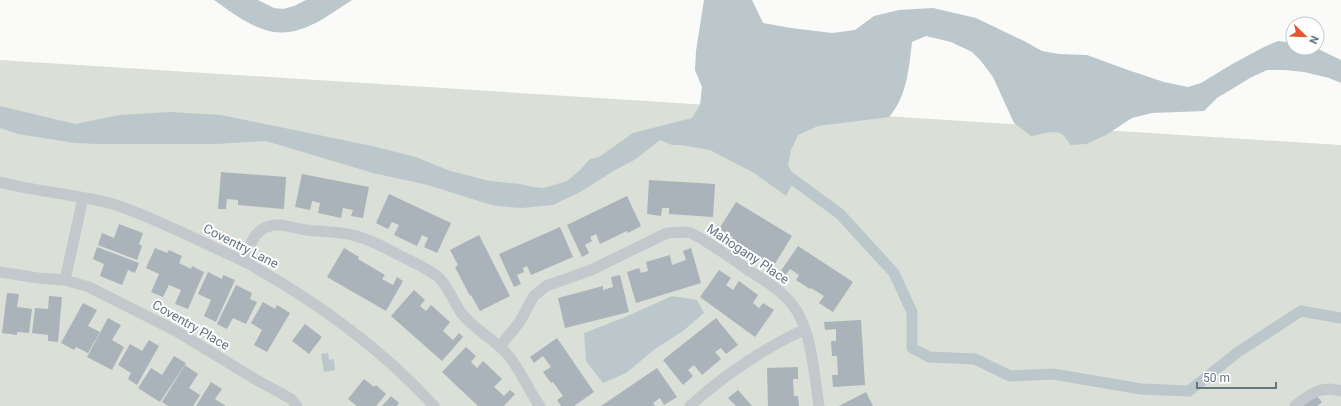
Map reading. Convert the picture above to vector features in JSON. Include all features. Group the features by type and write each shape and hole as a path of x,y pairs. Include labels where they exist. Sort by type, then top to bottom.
{"street":[{"name":"Coventry Lane","path":"0,182 14,186 112,204 141,213 249,264 300,294 362,339 394,366 434,406"},
{"path":"66,280 83,198"},
{"path":"249,264 249,246 258,234 271,226 278,225 306,230 344,233 361,237 432,272 443,283 456,305 467,319 500,346 518,368 540,406"},
{"name":"Mahogany Place","path":"500,346 519,323 534,296 546,286 591,270 660,236 675,232 690,234 702,239 774,286 793,304 802,319 808,341 818,406"},
{"name":"Coventry Place","path":"0,272 38,278 66,280 89,287 176,331 291,399 297,406"},
{"path":"690,406 729,373 756,355 805,329"},
{"path":"1295,406 1308,395 1320,389 1329,388 1341,390"}],"shaded area":[{"path":"214,0 258,0 274,8 283,9 294,6 306,0 352,0 325,18 305,28 295,31 274,32 250,24"},
{"path":"704,0 752,0 763,23 832,33 855,30 874,16 899,10 933,8 976,18 1042,51 1059,54 1087,55 1164,82 1188,87 1201,83 1234,63 1278,41 1285,42 1285,56 1325,56 1325,52 1341,60 1341,83 1329,78 1304,72 1267,70 1250,78 1217,98 1204,111 1152,113 1132,118 1106,135 1086,144 1071,145 1063,135 1056,132 1048,132 1031,136 1014,123 993,77 972,52 951,42 926,36 912,42 908,71 903,91 900,100 889,117 818,126 798,135 791,150 788,165 795,179 786,196 754,173 710,150 672,145 660,140 636,159 615,170 582,191 553,205 522,208 497,206 485,203 428,185 373,173 266,141 215,144 75,143 18,134 0,128 0,106 75,124 120,115 170,112 221,115 372,146 416,157 450,171 490,181 544,188 567,181 590,159 599,157 633,133 692,118 700,105 702,87 695,70 696,51"},
{"path":"0,60 1341,145 1341,406 0,406"},
{"path":"672,296 697,300 704,313 683,331 655,349 626,373 603,383 586,361 584,333 623,318"},
{"path":"328,353 329,360 334,359 335,370 324,372 321,354"}],"building":[{"path":"221,172 286,177 284,209 238,205 238,200 227,199 226,209 218,209"},
{"path":"302,174 369,187 363,218 351,216 353,210 343,208 341,218 318,213 320,203 312,201 310,210 295,207"},
{"path":"649,180 715,184 713,217 669,214 669,208 662,208 661,216 647,214"},
{"path":"389,194 451,223 437,253 424,247 428,238 422,235 417,246 394,235 399,225 392,222 388,229 376,223"},
{"path":"627,196 641,226 600,244 596,234 590,237 592,241 585,245 589,253 582,257 567,225"},
{"path":"736,202 792,236 773,267 759,258 761,257 732,239 733,237 719,229"},
{"path":"119,224 143,233 139,244 142,246 137,260 98,245 102,233 114,238"},
{"path":"560,227 573,257 531,275 527,266 523,268 524,272 517,275 521,284 514,287 499,254"},
{"path":"479,235 510,296 480,311 471,295 470,296 455,267 458,265 450,250"},
{"path":"798,246 853,282 833,312 819,303 824,296 796,280 799,275 790,269 785,276 780,272"},
{"path":"97,247 139,263 135,273 128,270 122,285 100,276 104,264 93,259"},
{"path":"155,248 167,253 169,250 182,256 179,263 191,269 192,266 204,272 188,309 175,304 181,290 169,285 163,297 151,292 159,274 146,268"},
{"path":"344,248 359,257 358,259 385,275 382,279 393,285 397,277 403,281 386,311 327,277"},
{"path":"691,248 701,283 636,303 627,272 639,268 641,273 648,271 646,262 670,255 672,265 686,260 683,251"},
{"path":"719,270 731,278 726,285 733,290 739,281 758,295 753,303 759,308 763,303 774,310 755,337 700,297"},
{"path":"208,272 222,279 223,275 235,280 216,322 204,316 211,300 198,294"},
{"path":"620,275 629,312 565,328 558,298 603,286 603,290 613,287 611,277"},
{"path":"236,285 252,293 250,299 257,302 246,324 233,318 227,329 217,324"},
{"path":"414,290 425,300 420,306 426,311 431,305 450,322 443,331 453,340 459,333 463,337 442,361 391,316"},
{"path":"7,293 19,294 17,307 32,309 29,333 17,332 17,335 2,333"},
{"path":"49,296 62,297 58,342 48,341 48,335 32,333 35,308 48,309"},
{"path":"263,302 275,309 277,305 290,313 267,352 254,345 262,330 251,323"},
{"path":"83,303 97,310 88,326 100,332 88,353 76,347 74,350 61,343"},
{"path":"108,318 121,325 112,340 124,347 112,370 87,357"},
{"path":"716,318 738,345 726,354 721,348 715,352 721,359 702,375 694,365 688,370 693,376 683,385 663,360"},
{"path":"861,320 865,385 833,387 832,375 838,375 837,356 832,356 831,341 836,341 836,329 825,330 824,322"},
{"path":"305,324 322,337 309,354 292,341"},
{"path":"557,338 594,392 574,406 561,406 557,400 563,396 553,382 551,383 543,372 551,367 543,356 534,363 530,357"},
{"path":"149,340 159,346 137,385 128,379 131,373 118,365 130,344 142,351"},
{"path":"466,347 476,356 471,362 477,368 483,361 502,379 494,387 504,396 510,390 515,394 504,406 478,406 442,372"},
{"path":"174,356 186,363 160,402 138,388 151,368 162,375"},
{"path":"185,365 198,374 189,388 200,395 193,406 168,406 162,402"},
{"path":"798,367 798,379 793,379 794,396 798,396 799,406 768,406 767,368"},
{"path":"657,368 677,397 664,405 660,398 653,403 655,406 601,406"},
{"path":"364,379 374,387 376,385 386,394 376,406 357,406 348,399"},
{"path":"211,382 222,389 215,399 226,406 196,406"},
{"path":"738,390 752,406 736,406 728,398"},
{"path":"866,392 873,406 839,406"},
{"path":"1314,393 1322,402 1317,406 1300,406"},
{"path":"391,396 399,403 397,406 382,406"}],"waterway":[{"path":"784,173 840,214 894,273 912,312 912,348 929,357 975,359 1010,376 1053,374 1141,389 1189,391 1238,352 1301,311 1341,318"}]}
